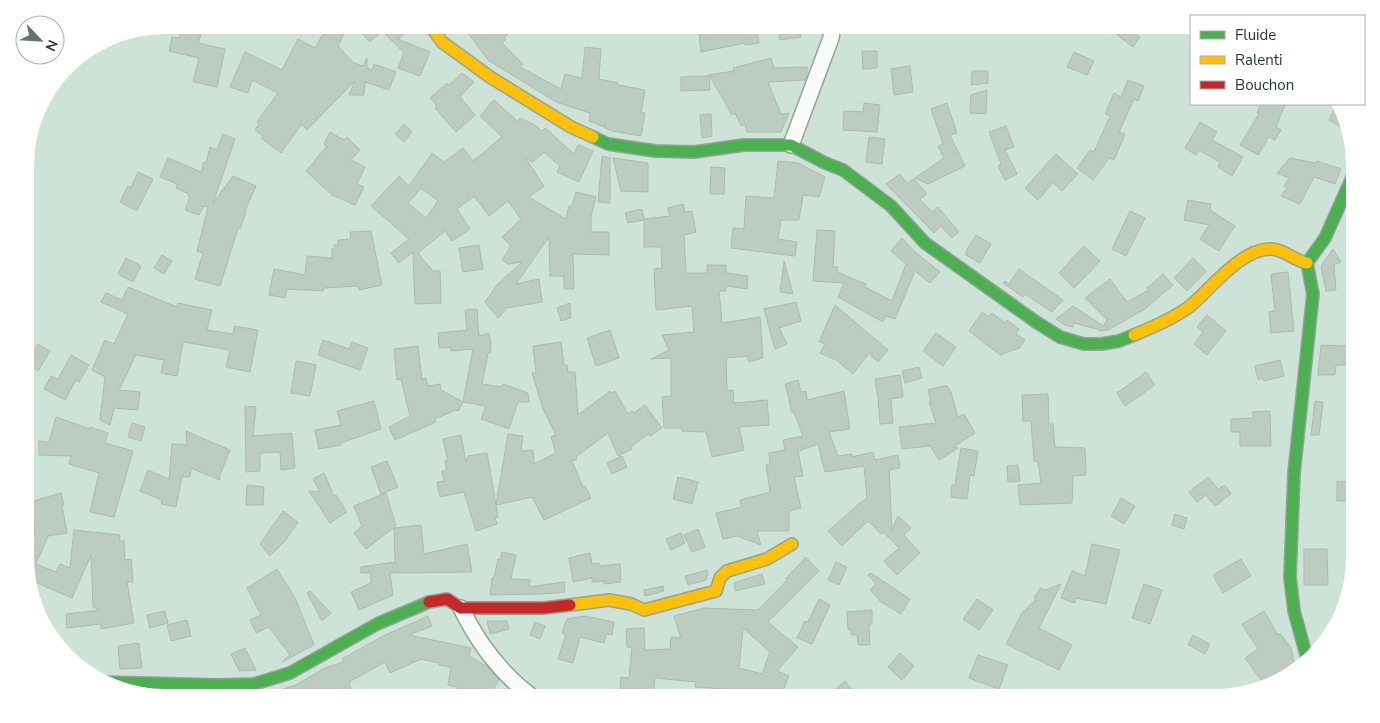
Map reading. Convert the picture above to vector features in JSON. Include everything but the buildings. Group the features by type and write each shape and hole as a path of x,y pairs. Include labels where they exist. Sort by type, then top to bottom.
{"street":[{"path":"436,34 442,42 490,78 571,127 608,144 655,151 694,152 744,146 791,145 843,170 891,206 925,243 1036,322 1060,337 1084,344 1102,344 1119,341 1158,325 1188,307 1228,271 1249,255 1261,250 1272,249 1280,251 1307,263"},
{"path":"791,145 832,34"},
{"path":"1306,653 1294,611 1290,577 1294,473 1313,294 1307,263 1325,238 1346,192"},
{"path":"125,683 225,686 254,684 290,673 377,624 423,604 439,600 447,600 461,608 554,607 602,598 628,602 644,610 716,591 720,578 727,571 767,559 792,544"},
{"path":"461,608 486,652 524,689"}],"traffic: fast":[{"path":"593,137 608,144 655,151 694,152 744,145 791,145 843,170 891,206 925,243 1060,337 1084,344 1102,344 1119,341 1134,335"},
{"path":"1306,653 1294,611 1290,577 1294,473 1313,294 1307,263 1325,238 1346,191"},
{"path":"125,683 254,684 290,673 377,624 429,602"}],"traffic: slow":[{"path":"436,34 442,42 490,77 571,127 593,137"},
{"path":"1134,335 1169,319 1189,307 1238,262 1261,250 1272,249 1281,251 1307,263"},
{"path":"570,605 609,600 631,604 644,610 716,591 720,578 727,571 767,559 792,544"}],"traffic: jam":[{"path":"429,602 447,599 461,608 544,608 570,605"}]}
